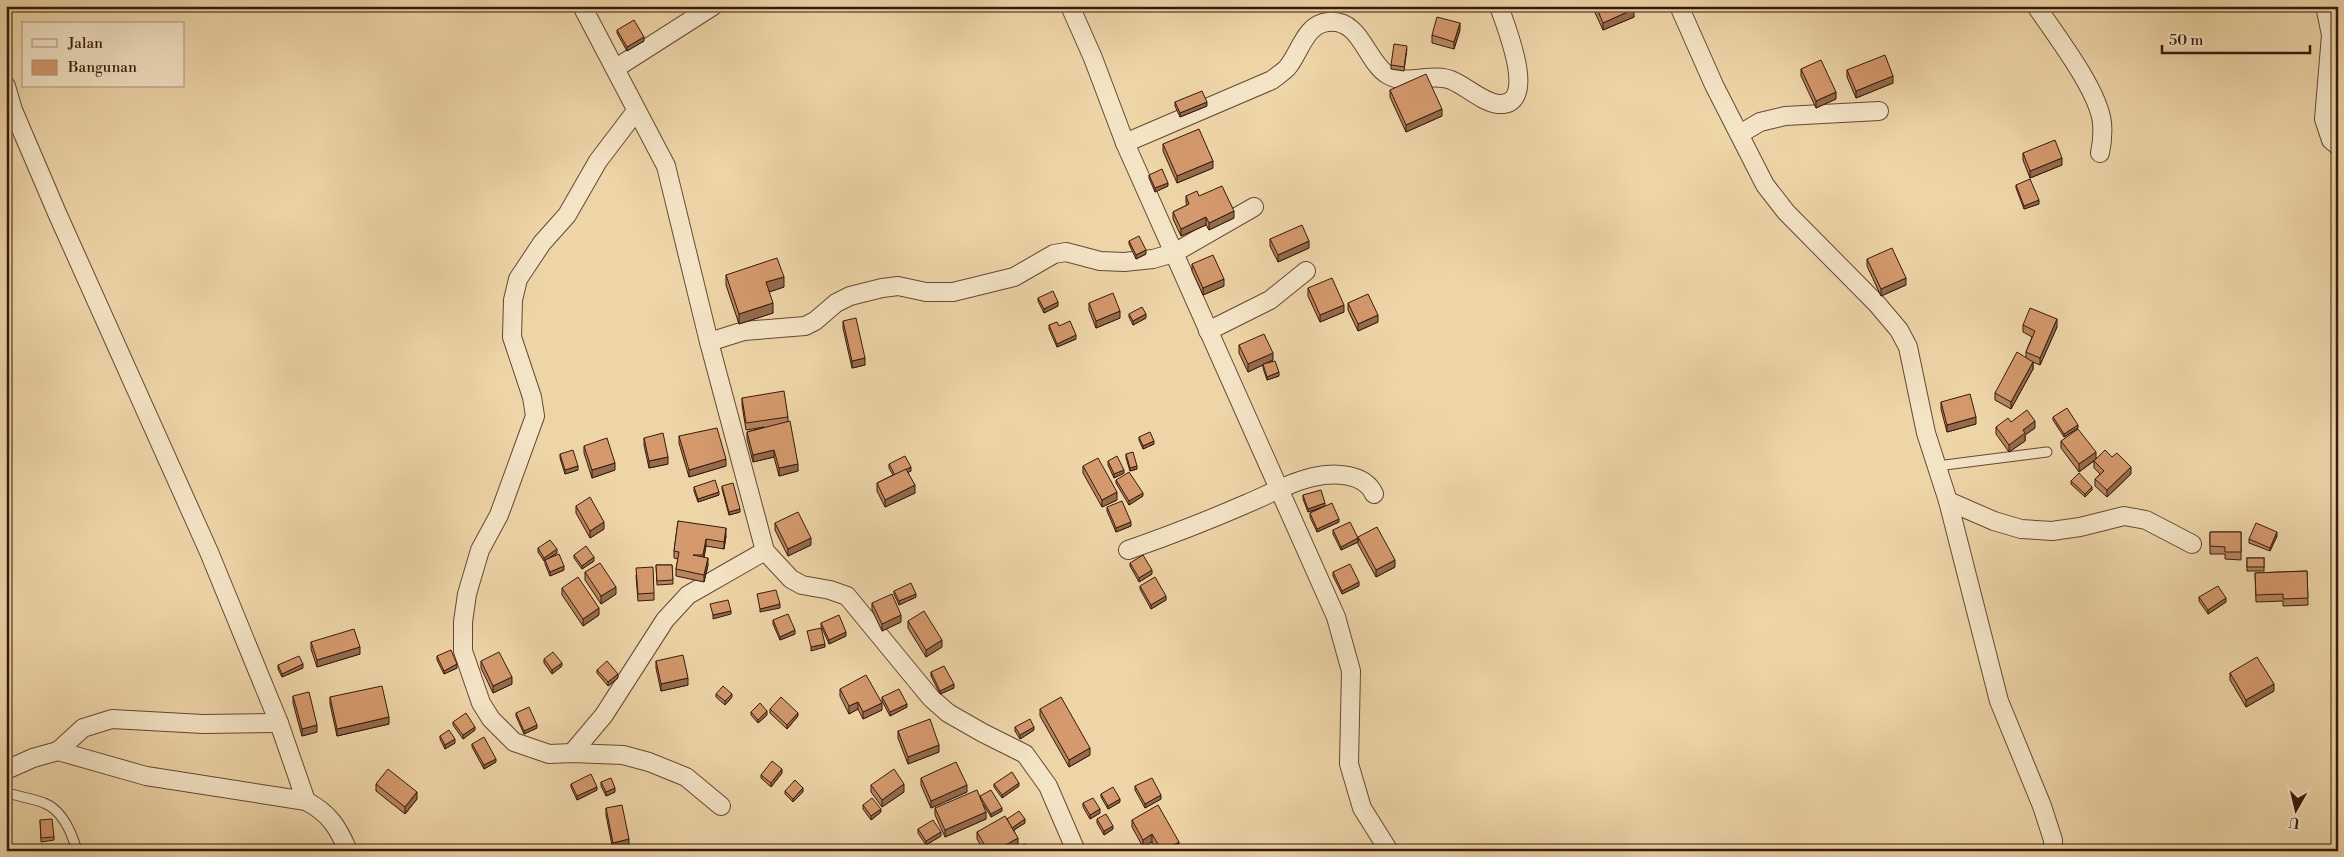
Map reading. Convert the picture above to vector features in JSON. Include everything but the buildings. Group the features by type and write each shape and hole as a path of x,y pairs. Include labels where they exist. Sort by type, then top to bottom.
{"street":[{"path":"582,6 666,166 765,551 782,571 802,585 830,590 847,596 931,698 948,713 1025,754 1048,786 1076,851"},
{"path":"616,68 713,6"},
{"path":"1070,6 1093,58 1125,143 1336,617 1351,671 1349,764 1362,808 1389,851"},
{"path":"1125,143 1272,80 1287,68 1309,33 1327,22 1338,22 1351,29 1362,41 1381,69 1388,75 1406,79 1437,77 1450,79 1498,104 1507,102 1514,99 1519,91 1520,80 1518,66 1499,6"},
{"path":"1679,6 1714,85 1765,185 1786,212 1877,304 1899,330 1908,347 1926,433 1948,501 2000,701 2042,806 2053,840 2053,851"},
{"path":"2036,6 2074,64 2098,106 2102,121 2100,153"},
{"path":"2326,6 2331,35 2324,118 2330,140 2338,146"},
{"path":"6,86 13,110 57,213 209,552 279,723 306,801"},
{"path":"636,111 598,161 567,216 542,243 518,279 513,300 512,337 532,397 535,416 499,514 480,550 467,594 463,622 463,651 475,689 491,719 514,742 549,754 623,755 664,766 686,777 721,806"},
{"path":"1740,134 1760,122 1785,116 1879,111"},
{"path":"710,342 744,331 764,328 792,329 805,326 815,321 823,312 836,303 850,296 882,288 898,286 926,292 953,292 1014,277 1042,258 1054,254 1071,253 1094,260 1124,262 1153,259 1174,253 1254,207"},
{"path":"1208,331 1270,300 1306,272"},
{"path":"1128,550 1203,523 1308,478 1330,474 1360,479 1370,485 1374,494"},
{"path":"1948,501 1994,521 2021,529 2052,531 2080,527 2124,516 2146,520 2192,544"},
{"path":"572,753 604,715 665,620 688,595 765,551"},
{"path":"6,770 33,758 58,751 83,728 112,719 203,724 279,723"},
{"path":"58,751 146,776 306,801 322,809 340,833 348,851"}],"lane":[{"path":"1937,466 2047,452"},
{"path":"6,792 46,804 63,819 73,839 76,851"}]}
